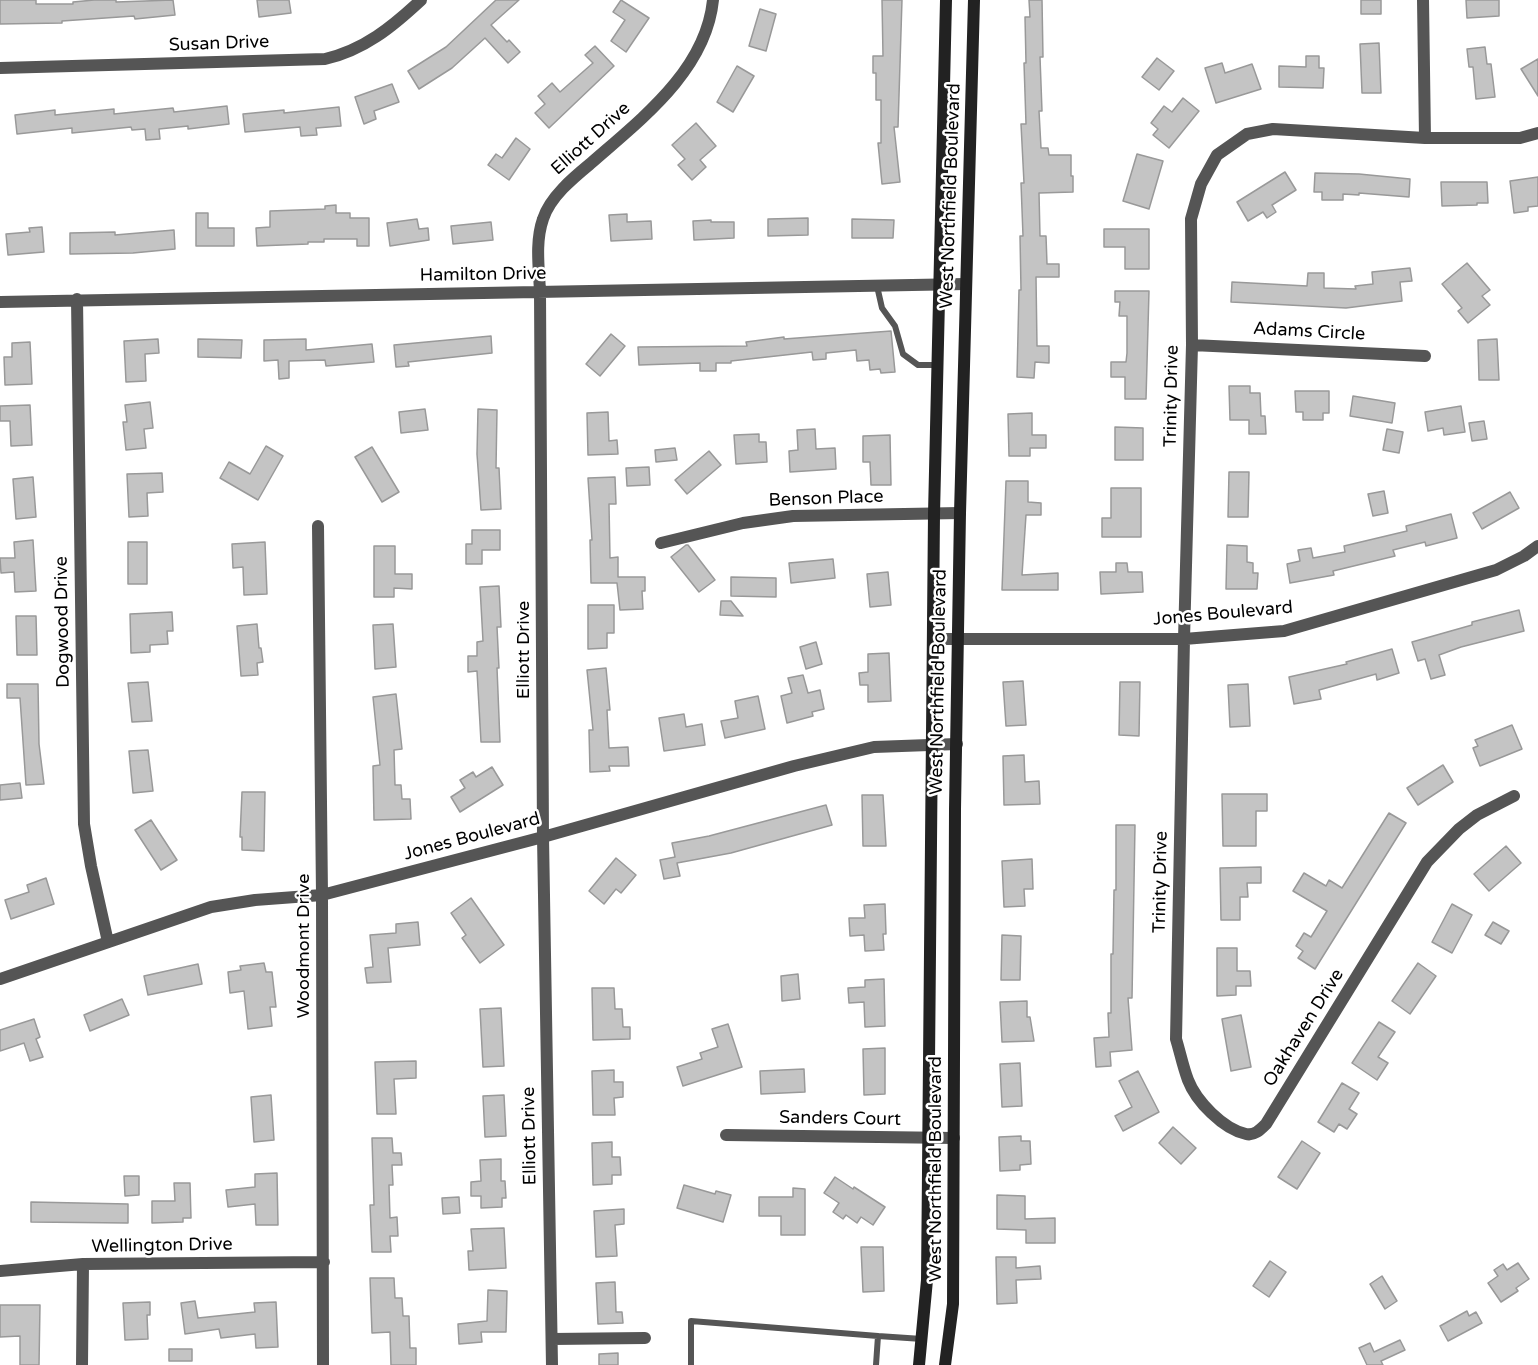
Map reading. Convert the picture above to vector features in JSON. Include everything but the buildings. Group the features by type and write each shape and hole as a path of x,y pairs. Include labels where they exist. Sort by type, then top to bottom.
{"main road":[{"name":"West Northfield Boulevard","path":"919,1365 927,1280 934,514 946,0"},
{"name":"West Northfield Boulevard","path":"945,1365 953,1304 960,513 974,0"}],"street":[{"name":"Susan Drive","path":"0,68 325,59 360,48 381,34 421,0"},
{"name":"Elliott Drive","path":"552,1365 543,837 538,246 543,217 563,187 630,129 672,87 698,53 712,15 713,0"},
{"path":"1423,0 1425,138"},
{"name":"Trinity Drive","path":"1177,972 1192,345 1191,219 1202,184 1217,155 1248,134 1273,129 1425,138 1520,138 1538,133"},
{"name":"Hamilton Drive","path":"0,302 966,284"},
{"name":"Dogwood Drive","path":"77,299 84,824 108,942"},
{"name":"Adams Circle","path":"1192,345 1425,356"},
{"name":"Benson Place","path":"661,543 743,523 793,516 960,513"},
{"name":"Woodmont Drive","path":"318,526 322,895 323,1365"},
{"name":"Jones Boulevard","path":"933,639 1184,639 1284,631 1496,570 1538,546"},
{"name":"Jones Boulevard","path":"0,978 211,907 255,900 322,895 543,837 794,766 874,747 932,743 957,744"},
{"name":"Oakhaven Drive","path":"1177,972 1176,1039 1188,1081 1201,1102 1220,1121 1246,1134 1258,1132 1272,1114 1427,862 1459,829 1477,815 1514,796"},
{"name":"Sanders Court","path":"726,1136 954,1138"},
{"name":"Wellington Drive","path":"0,1271 83,1264 324,1262"},
{"path":"82,1365 83,1264"},
{"path":"552,1339 645,1338"}],"lane":[{"path":"877,286 882,308 895,326 903,354 918,365 938,365"},
{"path":"691,1365 691,1321 922,1339"},
{"path":"876,1365 878,1336"}]}
